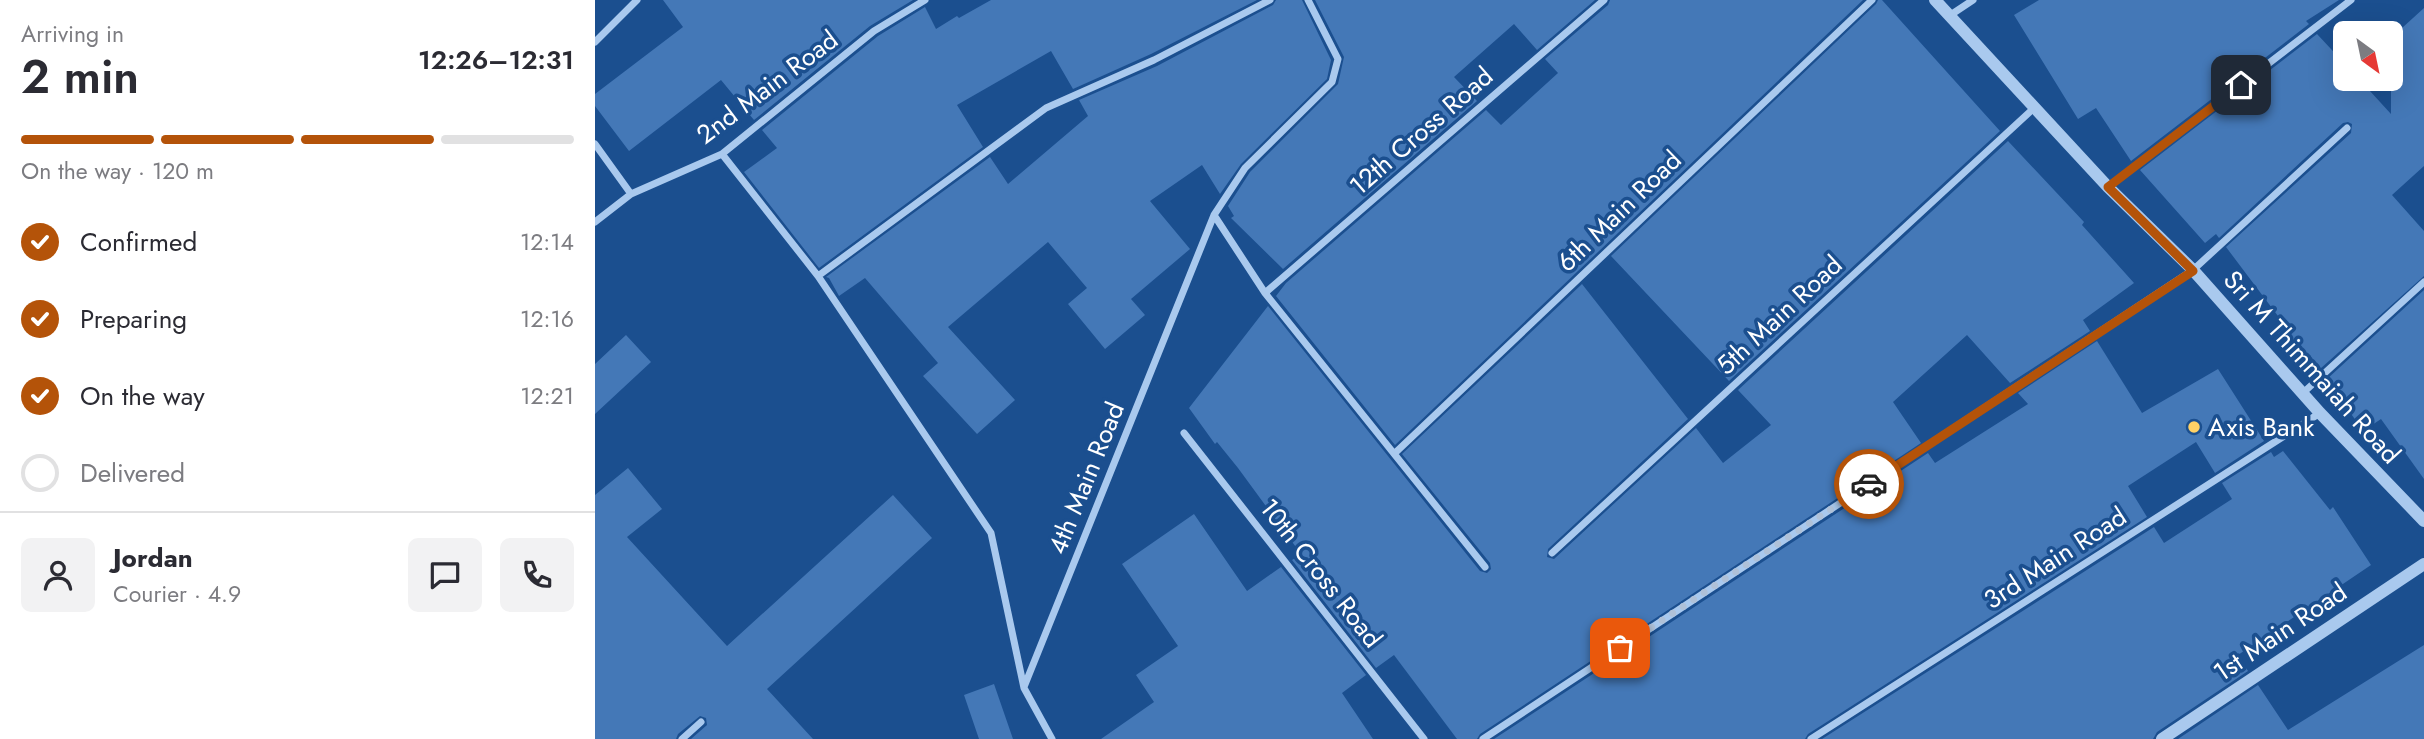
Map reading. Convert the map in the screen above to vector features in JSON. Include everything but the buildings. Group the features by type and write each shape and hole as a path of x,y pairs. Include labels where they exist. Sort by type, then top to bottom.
{"street":[{"path":"595,42 637,0"},
{"name":"2nd Main Road","path":"595,222 631,194 722,154 874,31 925,0"},
{"path":"818,276 1046,108 1154,60 1270,0"},
{"path":"1308,0 1338,59 1332,82 1245,167 1214,215 1265,293 1485,568"},
{"name":"12th Cross Road","path":"1265,293 1604,0"},
{"name":"6th Main Road","path":"1395,453 1872,0"},
{"name":"Sri M Thimmaiah Road","path":"1935,0 2108,187 2193,271 2320,413 2424,522"},
{"path":"1949,16 1973,0"},
{"path":"2108,187 2351,0"},
{"name":"5th Main Road","path":"1552,553 2034,108"},
{"path":"1483,739 2193,271 2347,128"},
{"path":"595,144 631,194"},
{"path":"722,154 818,276 991,533 1024,688 1052,739"},
{"name":"4th Main Road","path":"1024,688 1214,215"},
{"path":"2304,392 2424,282"},
{"name":"3rd Main Road","path":"1811,739 2320,413"},
{"name":"10th Cross Road","path":"1184,433 1424,739"},
{"name":"1st Main Road","path":"2162,739 2424,564"},
{"path":"682,739 701,722"}],"way so far":[{"path":"1620,648 1869,484"}],"place":[{"name":"Axis Bank","path":"2194,427"}],"route":[{"path":"1869,484 2193,271 2108,187 2241,85"}]}
